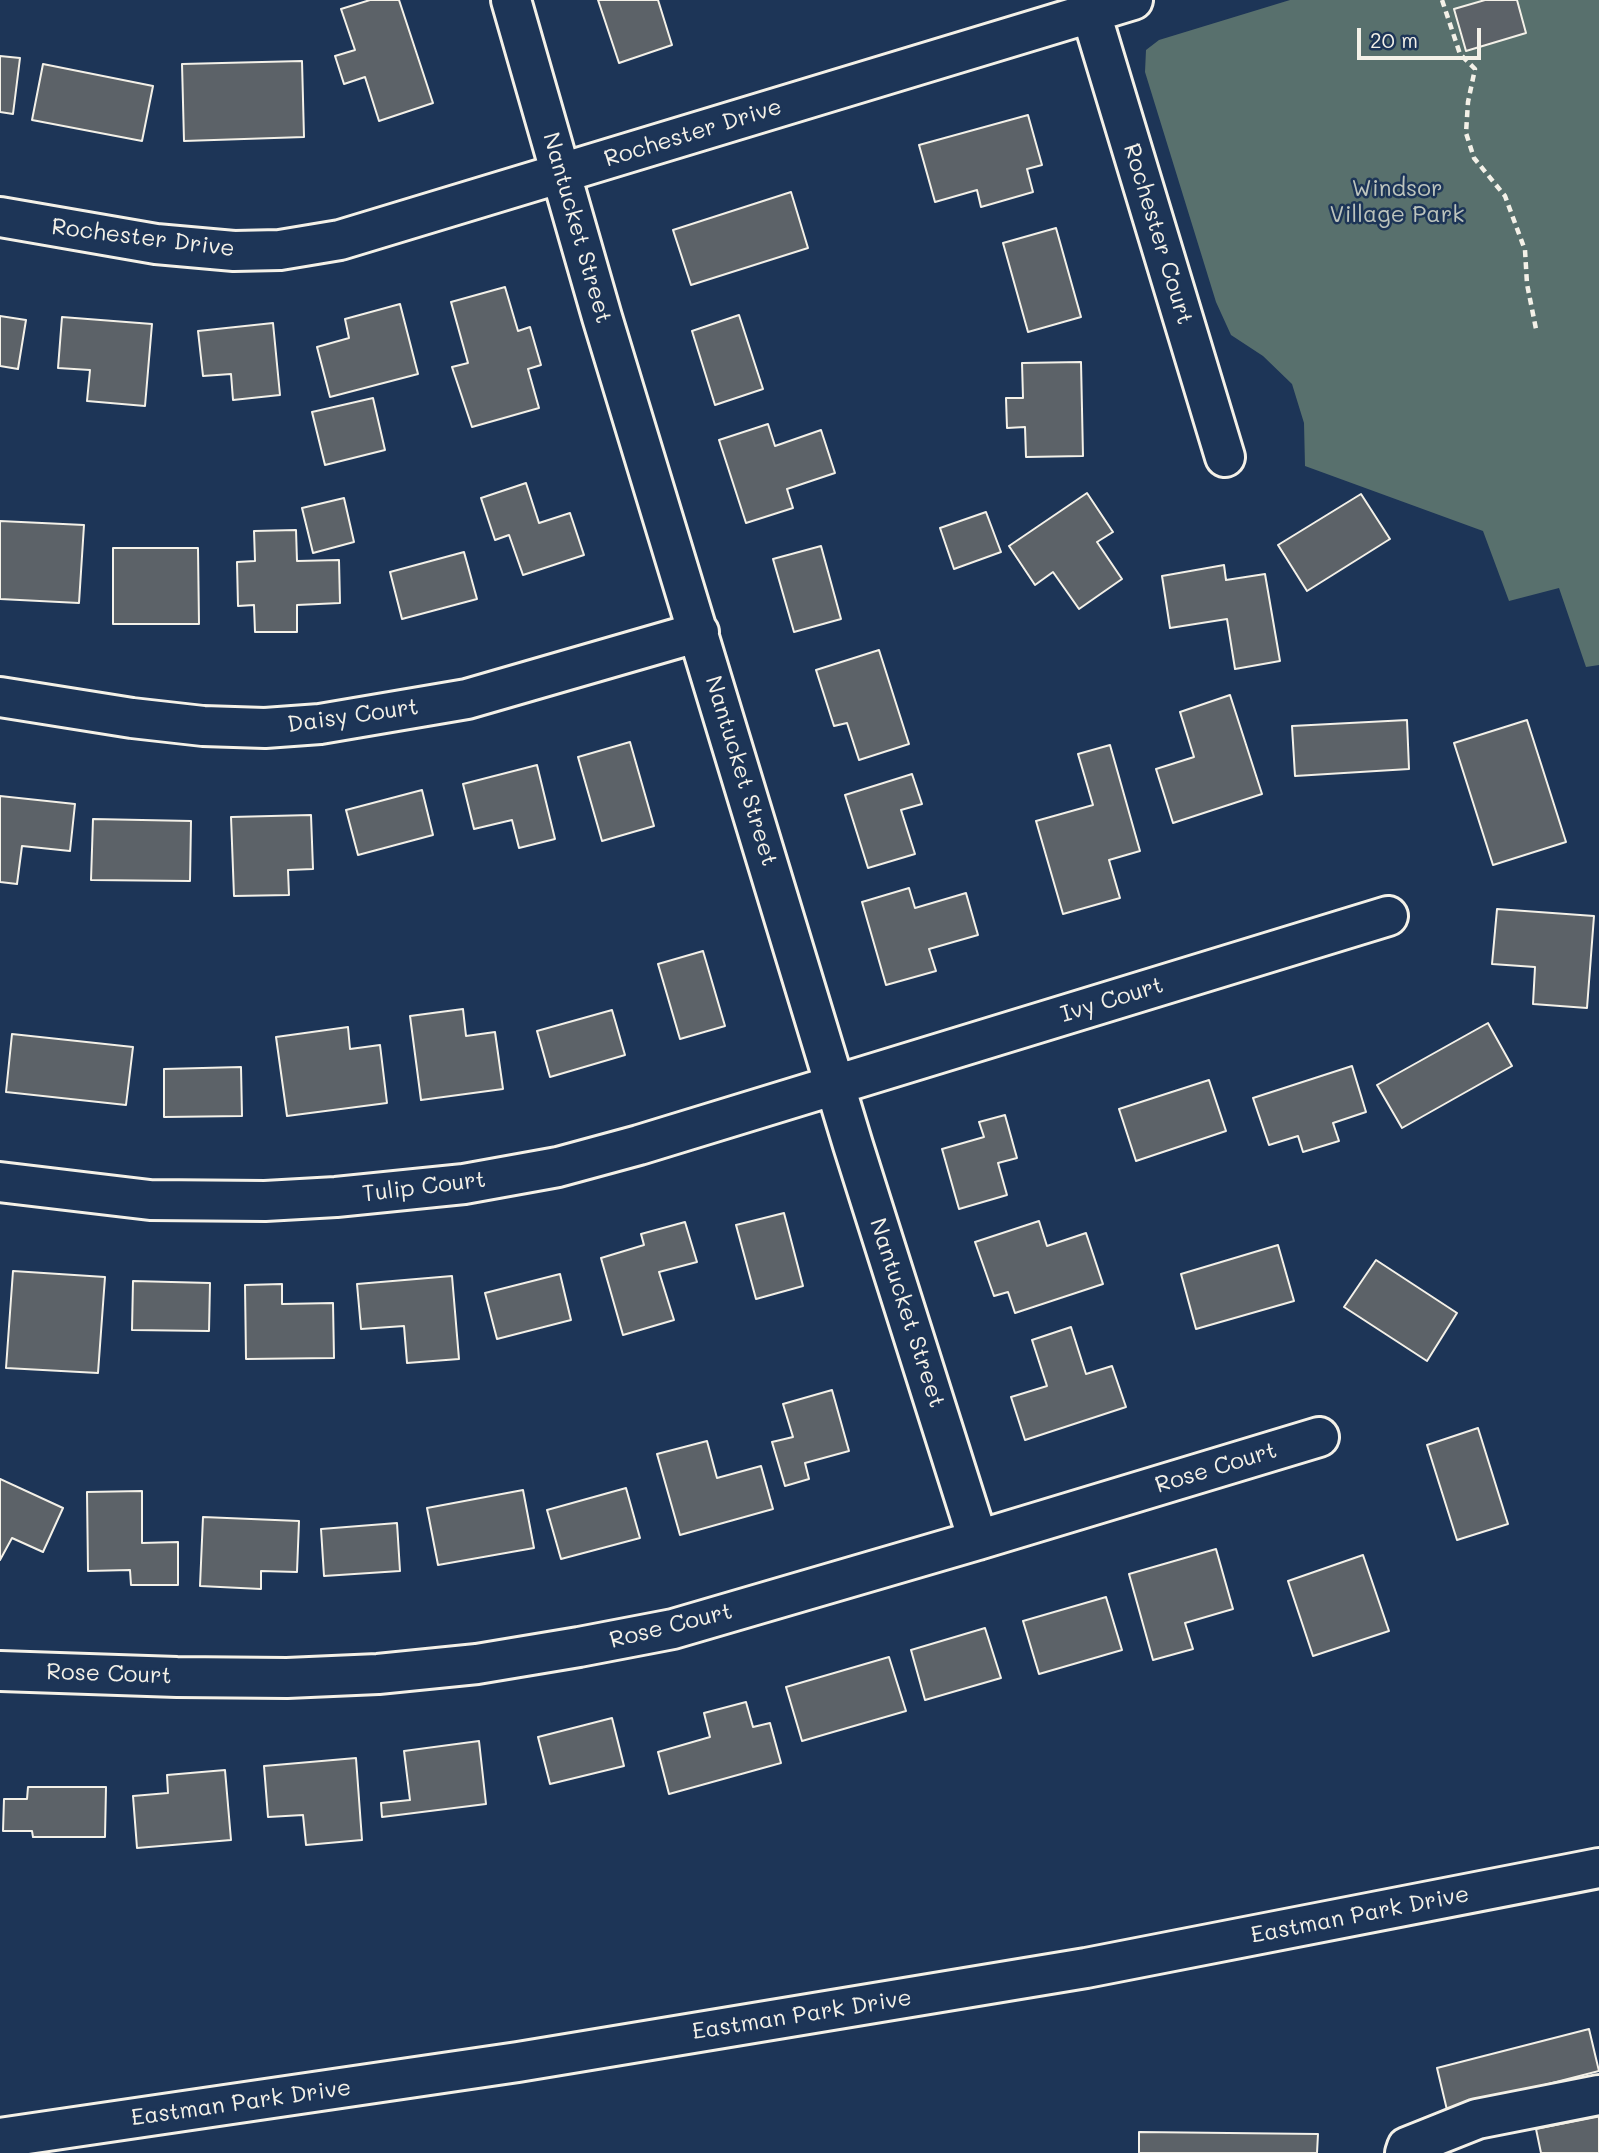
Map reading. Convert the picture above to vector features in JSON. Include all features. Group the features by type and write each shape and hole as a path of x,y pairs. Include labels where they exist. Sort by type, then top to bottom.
{"street":[{"name":"Nantucket Street","path":"511,0 853,1145 978,1540"},
{"name":"Rochester Drive","path":"0,217 156,244 234,251 280,250 340,240 1089,6 1133,0"},
{"name":"Rochester Court","path":"1089,6 1225,457"},
{"name":"Daisy Court","path":"0,697 132,718 203,726 265,728 320,724 467,699 699,632"},
{"name":"Ivy Court","path":"836,1085 1388,916"},
{"name":"Tulip Court","path":"0,1182 150,1200 265,1201 464,1184 558,1167 836,1085"},
{"name":"Rose Court","path":"0,1671 287,1678 378,1674 477,1664 579,1647 673,1629 1320,1437"},
{"name":"Eastman Park Drive","path":"0,2138 505,2064 1086,1968 1599,1868"},
{"path":"1405,2153 1407,2147 1477,2119 1599,2095"}],"path":[{"path":"1442,0 1460,54 1475,69 1468,102 1466,133 1474,158 1504,196 1525,250 1527,284 1536,329"}],"green space":[{"name":"Windsor Village Park","path":"1290,0 1599,0 1599,665 1586,667 1559,588 1509,601 1483,531 1305,466 1304,423 1292,384 1263,356 1231,335 1216,302 1145,72 1146,50 1159,40"}],"building":[{"path":"370,0 399,0 433,103 379,121 365,77 344,84 335,56 355,50 341,9"},
{"path":"598,0 658,0 672,45 619,63"},
{"path":"1485,0 1517,0 1526,33 1466,51 1454,9"},
{"path":"0,56 20,58 13,114 0,112"},
{"path":"302,61 304,137 184,141 182,64"},
{"path":"43,64 153,86 142,141 32,120"},
{"path":"1028,115 1042,165 1027,169 1033,192 981,207 977,190 935,202 919,145"},
{"path":"791,192 808,248 691,285 673,230"},
{"path":"1056,228 1081,317 1028,332 1003,243"},
{"path":"505,287 518,331 530,327 541,365 528,369 539,408 472,427 452,367 468,363 451,302"},
{"path":"400,304 418,374 330,397 317,347 349,338 345,319"},
{"path":"739,315 763,389 715,405 692,331"},
{"path":"0,316 26,320 18,369 0,366"},
{"path":"62,317 152,324 145,406 87,401 90,370 58,368"},
{"path":"273,323 280,395 233,400 231,374 203,376 198,331"},
{"path":"1081,362 1083,456 1026,457 1025,427 1007,428 1006,398 1023,398 1022,363"},
{"path":"373,398 385,450 325,465 312,412"},
{"path":"768,424 775,446 821,430 835,473 787,489 793,508 746,523 719,440"},
{"path":"526,483 539,523 570,513 584,555 523,575 509,535 495,540 481,498"},
{"path":"1087,493 1113,532 1097,542 1122,579 1079,609 1053,572 1035,585 1009,546"},
{"path":"1361,494 1390,539 1307,591 1278,545"},
{"path":"344,498 354,542 313,553 302,508"},
{"path":"986,512 1001,552 954,569 940,528"},
{"path":"0,521 84,525 79,603 0,599"},
{"path":"296,530 297,561 339,560 340,603 297,605 297,632 255,632 254,605 238,606 237,562 255,561 254,531"},
{"path":"821,546 841,619 794,632 773,559"},
{"path":"113,548 198,548 199,624 113,624"},
{"path":"464,552 477,599 402,619 390,572"},
{"path":"1224,565 1226,580 1265,574 1280,661 1235,669 1227,619 1170,628 1162,576"},
{"path":"879,650 909,744 859,760 847,723 834,726 816,670"},
{"path":"1230,695 1262,794 1173,823 1156,769 1194,757 1180,712"},
{"path":"1407,720 1409,769 1295,776 1292,726"},
{"path":"1527,720 1566,842 1493,865 1454,743"},
{"path":"630,742 654,826 602,841 578,757"},
{"path":"1110,745 1140,851 1109,860 1120,898 1063,914 1036,821 1093,805 1078,754"},
{"path":"537,765 555,839 519,848 512,820 474,829 463,784"},
{"path":"912,774 922,804 901,810 915,854 868,868 845,795"},
{"path":"422,790 433,835 358,855 346,810"},
{"path":"0,796 75,804 70,851 22,846 17,884 0,882"},
{"path":"311,815 313,869 288,870 289,895 234,896 231,817"},
{"path":"93,819 191,821 190,881 91,880"},
{"path":"909,888 915,908 966,893 978,935 929,949 936,971 886,985 862,902"},
{"path":"1497,909 1594,916 1587,1008 1533,1004 1535,967 1492,964"},
{"path":"703,951 725,1026 680,1039 658,964"},
{"path":"463,1009 466,1036 495,1032 503,1089 421,1100 410,1016"},
{"path":"612,1010 625,1055 550,1077 537,1031"},
{"path":"1488,1023 1512,1066 1402,1128 1377,1085"},
{"path":"348,1027 350,1049 380,1045 387,1103 287,1116 276,1037"},
{"path":"12,1034 133,1047 126,1105 6,1092"},
{"path":"1352,1066 1366,1112 1333,1123 1339,1141 1303,1152 1298,1136 1269,1145 1253,1098"},
{"path":"241,1067 242,1116 164,1117 164,1069"},
{"path":"1209,1080 1226,1131 1136,1161 1119,1109"},
{"path":"1005,1115 1017,1158 998,1163 1007,1195 959,1209 942,1149 984,1137 979,1122"},
{"path":"784,1213 803,1286 756,1299 736,1225"},
{"path":"1039,1221 1047,1246 1086,1233 1103,1284 1015,1313 1008,1292 994,1296 975,1242"},
{"path":"685,1222 697,1262 659,1272 674,1320 623,1335 601,1258 644,1245 641,1234"},
{"path":"1278,1245 1294,1301 1196,1329 1181,1274"},
{"path":"1376,1260 1457,1313 1427,1361 1344,1307"},
{"path":"13,1271 105,1277 98,1373 6,1368"},
{"path":"560,1274 571,1320 497,1339 485,1293"},
{"path":"452,1276 459,1359 407,1363 404,1326 361,1329 357,1284"},
{"path":"133,1281 210,1283 209,1331 132,1330"},
{"path":"282,1284 282,1304 333,1303 334,1358 246,1359 245,1285"},
{"path":"1071,1327 1086,1374 1112,1366 1126,1407 1025,1440 1011,1397 1047,1386 1032,1340"},
{"path":"832,1390 849,1451 805,1463 809,1479 785,1486 772,1442 793,1437 783,1404"},
{"path":"1478,1428 1508,1524 1457,1540 1427,1445"},
{"path":"707,1441 717,1478 761,1466 773,1509 680,1535 657,1454"},
{"path":"0,1479 63,1508 43,1552 12,1538 0,1560"},
{"path":"626,1488 640,1538 561,1559 547,1510"},
{"path":"523,1490 534,1548 438,1565 427,1508"},
{"path":"142,1491 142,1543 178,1542 178,1585 131,1585 130,1570 88,1571 87,1492"},
{"path":"203,1517 299,1521 297,1572 261,1571 261,1589 200,1586"},
{"path":"397,1523 400,1571 324,1576 321,1529"},
{"path":"1216,1549 1233,1609 1185,1623 1193,1649 1153,1660 1129,1574"},
{"path":"1363,1555 1389,1631 1313,1656 1288,1581"},
{"path":"1106,1597 1122,1650 1039,1674 1023,1621"},
{"path":"985,1628 1001,1678 925,1700 911,1650"},
{"path":"889,1657 906,1711 802,1741 786,1687"},
{"path":"746,1702 753,1727 770,1723 781,1763 669,1794 658,1752 710,1737 704,1713"},
{"path":"612,1718 624,1766 550,1784 538,1737"},
{"path":"479,1741 486,1804 382,1817 381,1803 410,1800 404,1751"},
{"path":"356,1758 362,1840 306,1845 303,1815 268,1817 264,1766"},
{"path":"225,1770 231,1840 137,1848 133,1796 168,1793 167,1775"},
{"path":"28,1787 106,1787 105,1837 33,1837 32,1831 3,1831 4,1799 27,1799"},
{"path":"1589,2029 1599,2071 1447,2110 1437,2068"},
{"path":"1599,2116 1599,2153 1541,2153 1536,2129"},
{"path":"1139,2132 1318,2134 1317,2153 1139,2153"}]}
